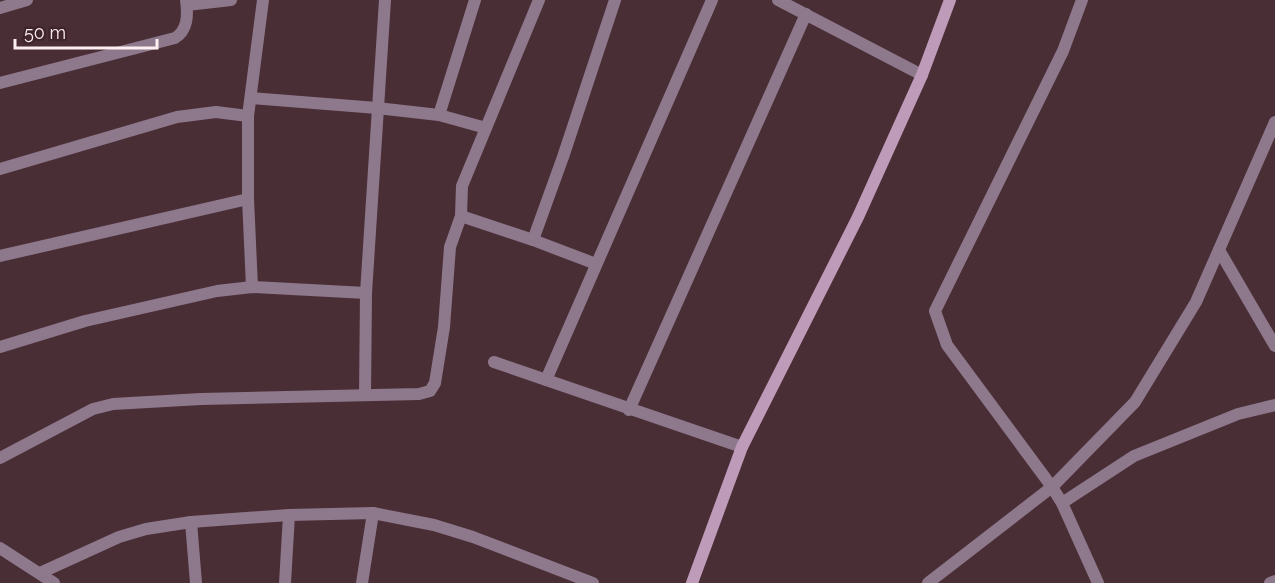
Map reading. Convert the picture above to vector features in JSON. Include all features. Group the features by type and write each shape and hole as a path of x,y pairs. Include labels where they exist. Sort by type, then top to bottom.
{"street":[{"path":"0,8 27,0"},
{"path":"0,83 175,38 183,33 185,28 186,2 231,0"},
{"path":"252,287 248,199 248,116 263,0"},
{"path":"365,395 366,294 385,0"},
{"path":"439,115 476,0"},
{"path":"0,458 93,409 113,404 201,399 419,394 426,393 434,387 444,327 450,247 461,216 462,186 539,0"},
{"path":"533,240 615,0"},
{"path":"546,380 712,0"},
{"path":"778,0 922,75"},
{"path":"692,583 742,447 858,217 922,75 950,0"},
{"path":"1082,0 1063,51 935,312 947,345 1062,503 1098,583"},
{"path":"629,410 806,14"},
{"path":"251,98 439,115 486,128"},
{"path":"0,169 177,117 216,112 248,116"},
{"path":"928,583 1052,487 1135,402 1196,302 1275,122"},
{"path":"0,256 248,199"},
{"path":"461,216 596,264"},
{"path":"1219,250 1275,346"},
{"path":"0,347 85,321 218,291 252,287 366,294"},
{"path":"494,362 742,447"},
{"path":"1062,503 1134,456 1238,414 1275,405"},
{"path":"362,583 373,513"},
{"path":"40,573 119,537 146,529 191,522 289,515 373,513 434,525 473,537 593,583"},
{"path":"285,583 289,515"},
{"path":"191,522 196,583"},
{"path":"0,548 54,583"},
{"path":"1270,583 1275,581"}]}
